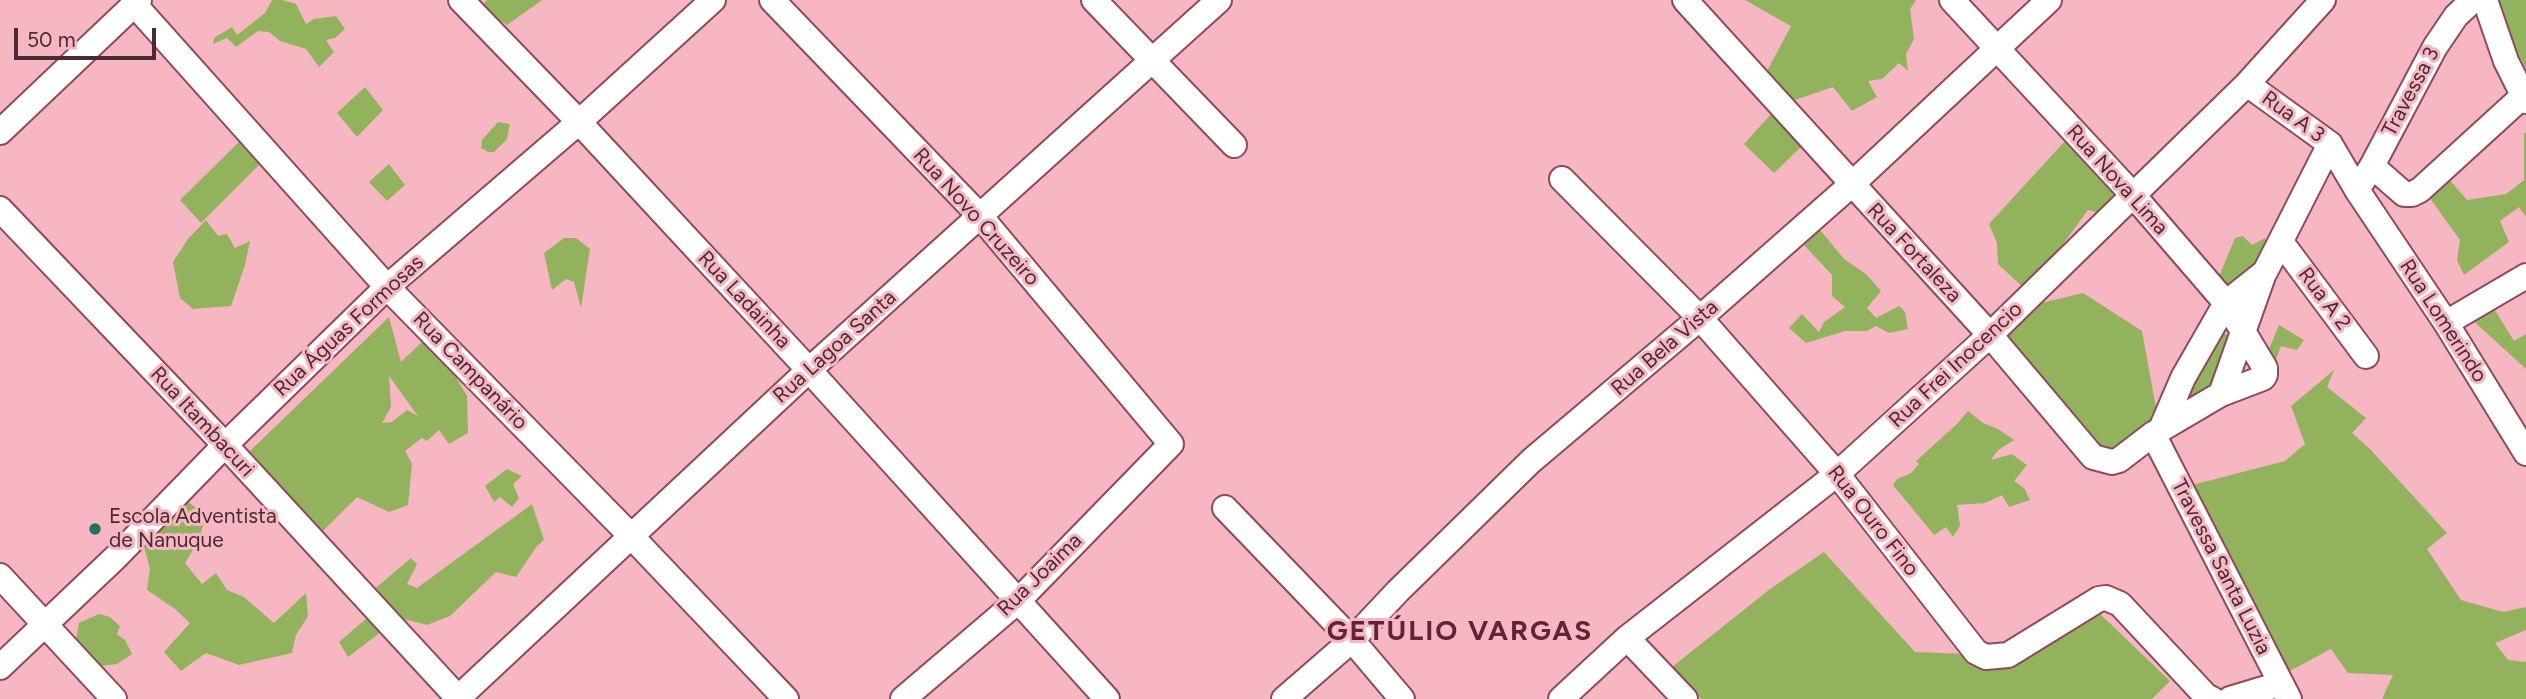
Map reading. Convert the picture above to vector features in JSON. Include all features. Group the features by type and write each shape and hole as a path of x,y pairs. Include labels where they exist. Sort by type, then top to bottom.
{"street":[{"name":"Rua Ladainha","path":"461,0 579,122 809,370 1107,699"},
{"name":"Rua Águas Formosas","path":"0,667 117,556 225,445 387,287 579,122 713,0"},
{"name":"Rua Novo Cruzeiro","path":"772,0 980,216 1171,444"},
{"path":"1094,0 1234,145"},
{"name":"Rua Lagoa Santa","path":"458,699 809,370 1219,0"},
{"name":"Rua Fortaleza","path":"1685,0 1990,335 2093,457 2119,460 2157,432 2221,394 2263,378 2266,371"},
{"name":"Rua Nova Lima","path":"1952,0 2133,195 2226,303 2266,371"},
{"name":"Rua Bela Vista","path":"1284,699 1352,640 1398,591 1531,461 1851,185 2049,0"},
{"name":"Rua Frei Inocencio","path":"1561,699 1627,638 1837,474 1990,335 2247,84 2323,0"},
{"name":"Travessa 3","path":"2357,190 2435,47 2456,16 2473,0"},
{"path":"2372,166 2404,194 2412,194 2420,190 2524,99 2506,61 2485,0"},
{"path":"0,132 136,2"},
{"name":"Rua Campanário","path":"136,2 387,287 786,699"},
{"name":"Rua A 3","path":"2247,84 2330,144 2357,190"},
{"path":"2221,394 2264,272 2330,144"},
{"name":"Rua Ouro Fino","path":"1562,179 1700,318 1837,474 1976,652 1986,657 2008,655 2099,599 2106,598 2120,604 2206,696 2212,699"},
{"name":"Rua Lomerindo","path":"2357,190 2446,323 2526,453"},
{"name":"Rua Itambacuri","path":"0,209 225,445 458,699"},
{"name":"Rua A 2","path":"2281,242 2366,356"},
{"path":"2157,432 2183,378 2226,303 2264,272"},
{"path":"2446,323 2526,276"},
{"name":"Travessa Santa Luzia","path":"2157,432 2285,692"},
{"name":"Rua Joaima","path":"903,699 1018,600 1171,444"},
{"path":"1225,508 1352,640 1402,699"},
{"path":"0,576 114,699"},
{"path":"1627,638 1685,699"},
{"path":"2230,699 2285,692"}],"green space":[{"path":"272,0 296,4 306,24 314,19 336,16 345,29 335,38 326,40 334,52 319,67 306,49 280,41 269,32 258,31 236,47 227,38 213,44 214,38 232,27 237,35 265,13"},
{"path":"487,0 542,0 507,25 480,7"},
{"path":"1745,0 1916,0 1910,9 1914,39 1906,54 1908,71 1899,63 1882,79 1868,81 1877,97 1852,111 1833,87 1792,101 1767,71 1791,26"},
{"path":"2489,0 2526,0 2526,68 2508,36"},
{"path":"365,87 383,110 357,137 337,113"},
{"path":"1772,113 1804,144 1774,173 1744,144"},
{"path":"498,122 510,124 507,139 494,152 488,152 481,148 482,140"},
{"path":"2524,133 2526,217 2519,207 2500,221 2509,242 2464,275 2457,260 2460,240 2429,197 2448,178 2467,200 2506,194 2524,180"},
{"path":"241,140 260,164 201,223 180,200"},
{"path":"2065,141 2127,190 2105,214 2088,210 2028,292 1998,264 1997,243 1989,224"},
{"path":"389,164 405,185 387,201 369,182"},
{"path":"206,220 218,236 227,234 235,248 250,241 231,306 193,309 180,298 173,262 188,239"},
{"path":"1817,226 1844,259 1866,274 1881,291 1867,308 1876,318 1899,306 1905,312 1908,329 1889,333 1876,326 1867,331 1845,331 1806,343 1789,328 1802,314 1819,332 1824,322 1845,307 1832,296 1832,275 1802,243"},
{"path":"2243,236 2252,245 2265,238 2270,251 2225,296 2210,268 2220,274 2235,238"},
{"path":"564,238 576,238 590,249 581,308 574,282 566,279 552,290 544,253"},
{"path":"2083,293 2142,331 2158,419 2104,453 2002,333 2029,306"},
{"path":"2493,307 2514,341 2526,334 2526,369 2468,316"},
{"path":"389,317 401,362 424,340 446,360 467,396 468,433 449,444 439,430 427,441 422,438 405,451 412,464 408,505 389,512 357,497 320,534 250,451","holes":["389,376 418,416 407,410 392,422 382,423 391,407"]},
{"path":"2279,325 2304,340 2297,350 2281,346 2272,370 2265,359"},
{"path":"2215,332 2237,336 2215,390 2173,418"},
{"path":"2334,370 2327,387 2366,418 2352,433 2447,533 2427,549 2461,600 2503,612 2526,607 2526,630 2495,643 2508,660 2526,662 2526,699 2382,699 2393,675 2348,673 2331,649 2284,674 2192,485 2285,461 2305,444 2291,406"},
{"path":"1968,411 1983,423 2014,440 1998,450 1991,460 2012,454 2027,465 2014,481 2024,488 2030,500 2009,507 2002,495 1985,503 1957,505 1960,526 1953,537 1946,527 1934,535 1893,485 1897,479 1911,473 1919,464 1916,461"},
{"path":"507,469 522,476 513,484 519,498 512,507 500,497 494,502 485,486"},
{"path":"188,502 206,515 199,540 185,563 202,584 216,573 227,590 244,597 274,623 306,593 308,616 296,635 292,653 239,665 206,653 181,671 164,652 190,623 147,590 150,569 143,543"},
{"path":"532,504 544,540 516,577 496,572 450,616 427,625 392,616 371,592 411,558 417,564 407,584 417,588"},
{"path":"1824,552 1915,652 1967,654 1988,671 2096,610 2170,681 2152,699 1702,699 1667,671 1770,589"},
{"path":"99,614 110,617 120,626 117,634 125,640 132,654 117,664 99,666 75,645 79,623"},
{"path":"368,617 381,632 348,657 339,642"}],"place":[{"name":"Escola Adventista de Nanuque","path":"95,529"}],"district":[{"name":"GETÚLIO VARGAS","path":"1460,632"}]}
